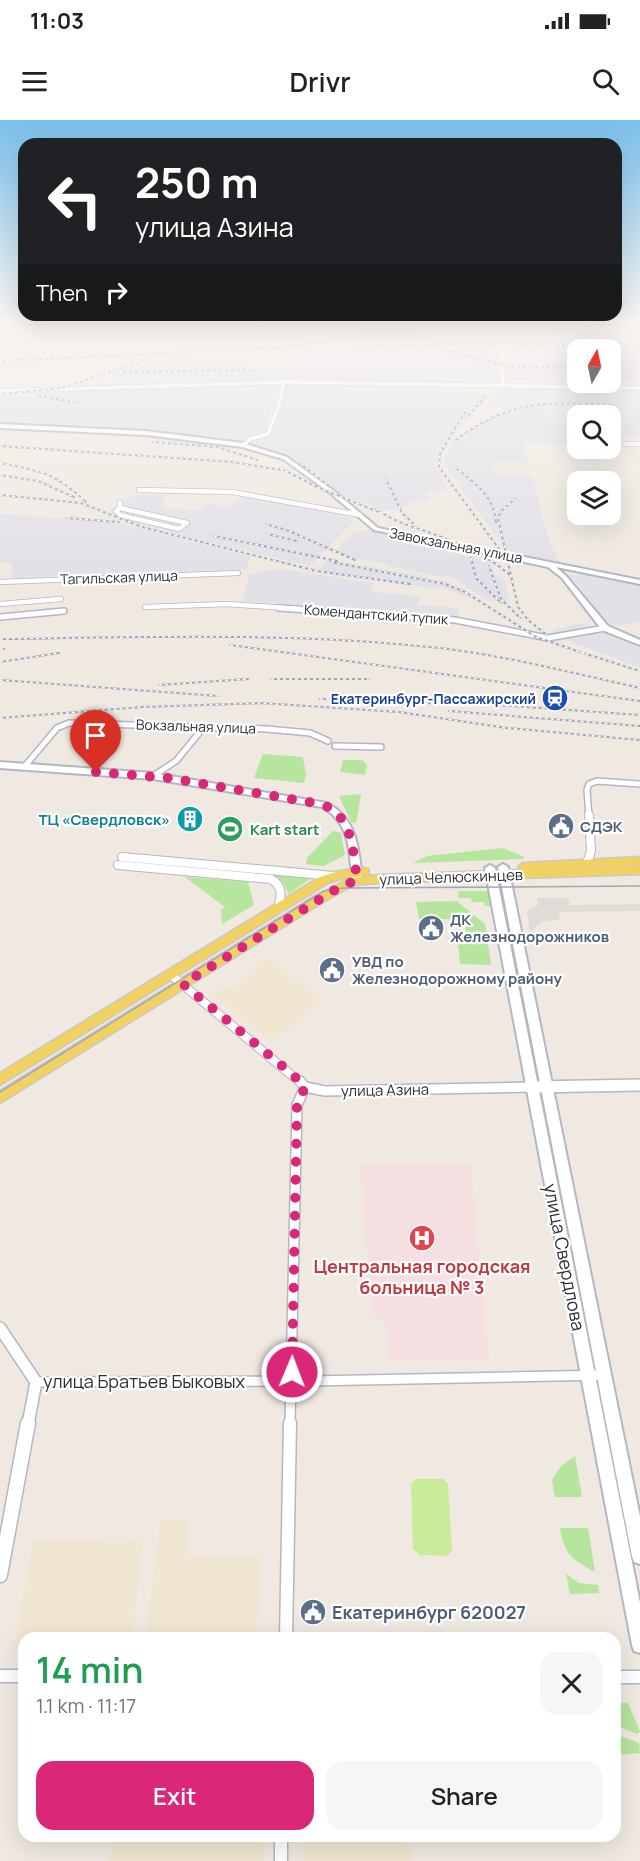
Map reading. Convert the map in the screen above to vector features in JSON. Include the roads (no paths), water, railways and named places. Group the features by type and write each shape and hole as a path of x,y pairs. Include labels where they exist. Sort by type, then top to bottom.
{"main road":[{"path":"0,426 146,433 243,445 285,458 360,515"},
{"name":"Завокзальная улица","path":"360,515 371,526 383,531 542,562 554,567 604,628 640,643"},
{"path":"542,562 640,582"},
{"path":"564,577 562,573 565,570 581,570"},
{"path":"0,765 153,776 288,797 331,807 341,817 346,827 353,849 357,877"},
{"name":"улица Челюскинцев","path":"0,1080 334,876 491,872 587,863 640,861"},
{"name":"улица Челюскинцев","path":"504,871 640,870"},
{"name":"улица Свердлова","path":"504,871 587,1376 640,1645"},
{"name":"улица Свердлова","path":"491,872 604,1375 640,1556"},
{"name":"улица Челюскинцев","path":"0,1098 357,877"}],"street":[{"path":"243,445 250,439 268,434 280,401"},
{"path":"625,444 640,444"},
{"name":"Завокзальная улица","path":"139,490 232,492 360,515"},
{"path":"120,501 120,508 116,512 120,515 179,529 187,522 120,508"},
{"name":"Тагильская улица","path":"1,582 238,573"},
{"path":"0,590 1,582"},
{"path":"0,604 61,599"},
{"name":"Комендантский тупик","path":"145,608 227,604 455,620 536,637 604,628"},
{"path":"0,617 64,611"},
{"name":"Вокзальная улица","path":"25,766 62,724 112,723 204,728 222,726 310,733 328,741"},
{"path":"153,776 164,772 179,759 204,728"},
{"path":"335,746 381,747"},
{"path":"587,863 591,851 587,790 589,784 597,781 640,784"},
{"path":"122,857 334,876"},
{"path":"118,866 271,879 279,885 282,896 278,909"},
{"path":"256,876 258,868"},
{"path":"171,975 305,1087 297,1105 286,1632"},
{"name":"улица Азина","path":"305,1087 325,1091 640,1085"},
{"name":"улица Братьев Быковых","path":"0,1328 36,1383 604,1375"},
{"path":"0,1575 36,1383"},
{"path":"0,1676 18,1676"},
{"path":"621,1677 640,1677"},
{"path":"280,1861 281,1842"}],"tram line":[{"path":"0,1092 324,891 343,888 640,886"}],"railway":[{"path":"69,401 78,403"},
{"path":"466,418 481,401"},
{"path":"453,442 492,418 528,406 568,403 613,405"},
{"path":"467,409 440,454 439,467 502,553"},
{"path":"153,442 218,447 257,460"},
{"path":"0,446 232,462 285,471"},
{"path":"0,463 46,474 65,484 86,502"},
{"path":"301,464 330,487"},
{"path":"454,467 482,490 491,504 496,522"},
{"path":"280,468 285,471"},
{"path":"285,471 317,487 381,513"},
{"path":"0,475 38,481 74,497"},
{"path":"386,479 402,513 413,523"},
{"path":"0,495 81,503 142,527 317,571"},
{"path":"515,499 501,511 498,518 518,607 528,620 547,635"},
{"path":"376,509 401,522 472,550 492,561 511,576"},
{"path":"67,518 119,522"},
{"path":"266,524 289,531 355,560"},
{"path":"267,534 297,541"},
{"path":"214,536 337,561"},
{"path":"471,558 476,578 501,603"},
{"path":"331,562 445,584 465,592 536,637 582,653"},
{"path":"489,566 501,599 520,618"},
{"path":"309,570 410,584"},
{"path":"0,639 220,637 385,643 490,656 640,688"},
{"path":"230,645 640,701"},
{"path":"0,662 59,653"},
{"path":"582,653 640,671"},
{"path":"582,653 586,654"},
{"path":"159,685 248,679"},
{"path":"271,679 369,679"},
{"path":"0,680 218,696"},
{"path":"320,699 365,698"},
{"path":"359,701 460,704"},
{"path":"452,702 640,715"},
{"path":"0,718 142,707 261,703 399,712 507,728 640,740"},
{"path":"449,711 640,726"}],"place":[{"name":"Екатеринбург-Пассажирский","path":"555,698"},
{"name":"ТЦ «Свердловск»","path":"190,819"},
{"name":"СДЭК","path":"561,826"},
{"name":"Kart start","path":"230,829"},
{"name":"ДК Железнодорожников","path":"431,928"},
{"name":"УВД по Железнодорожному району","path":"332,970"},
{"name":"Центральная городская больница № 3","path":"422,1238"},
{"name":"Екатеринбург 620027","path":"313,1612"}]}
